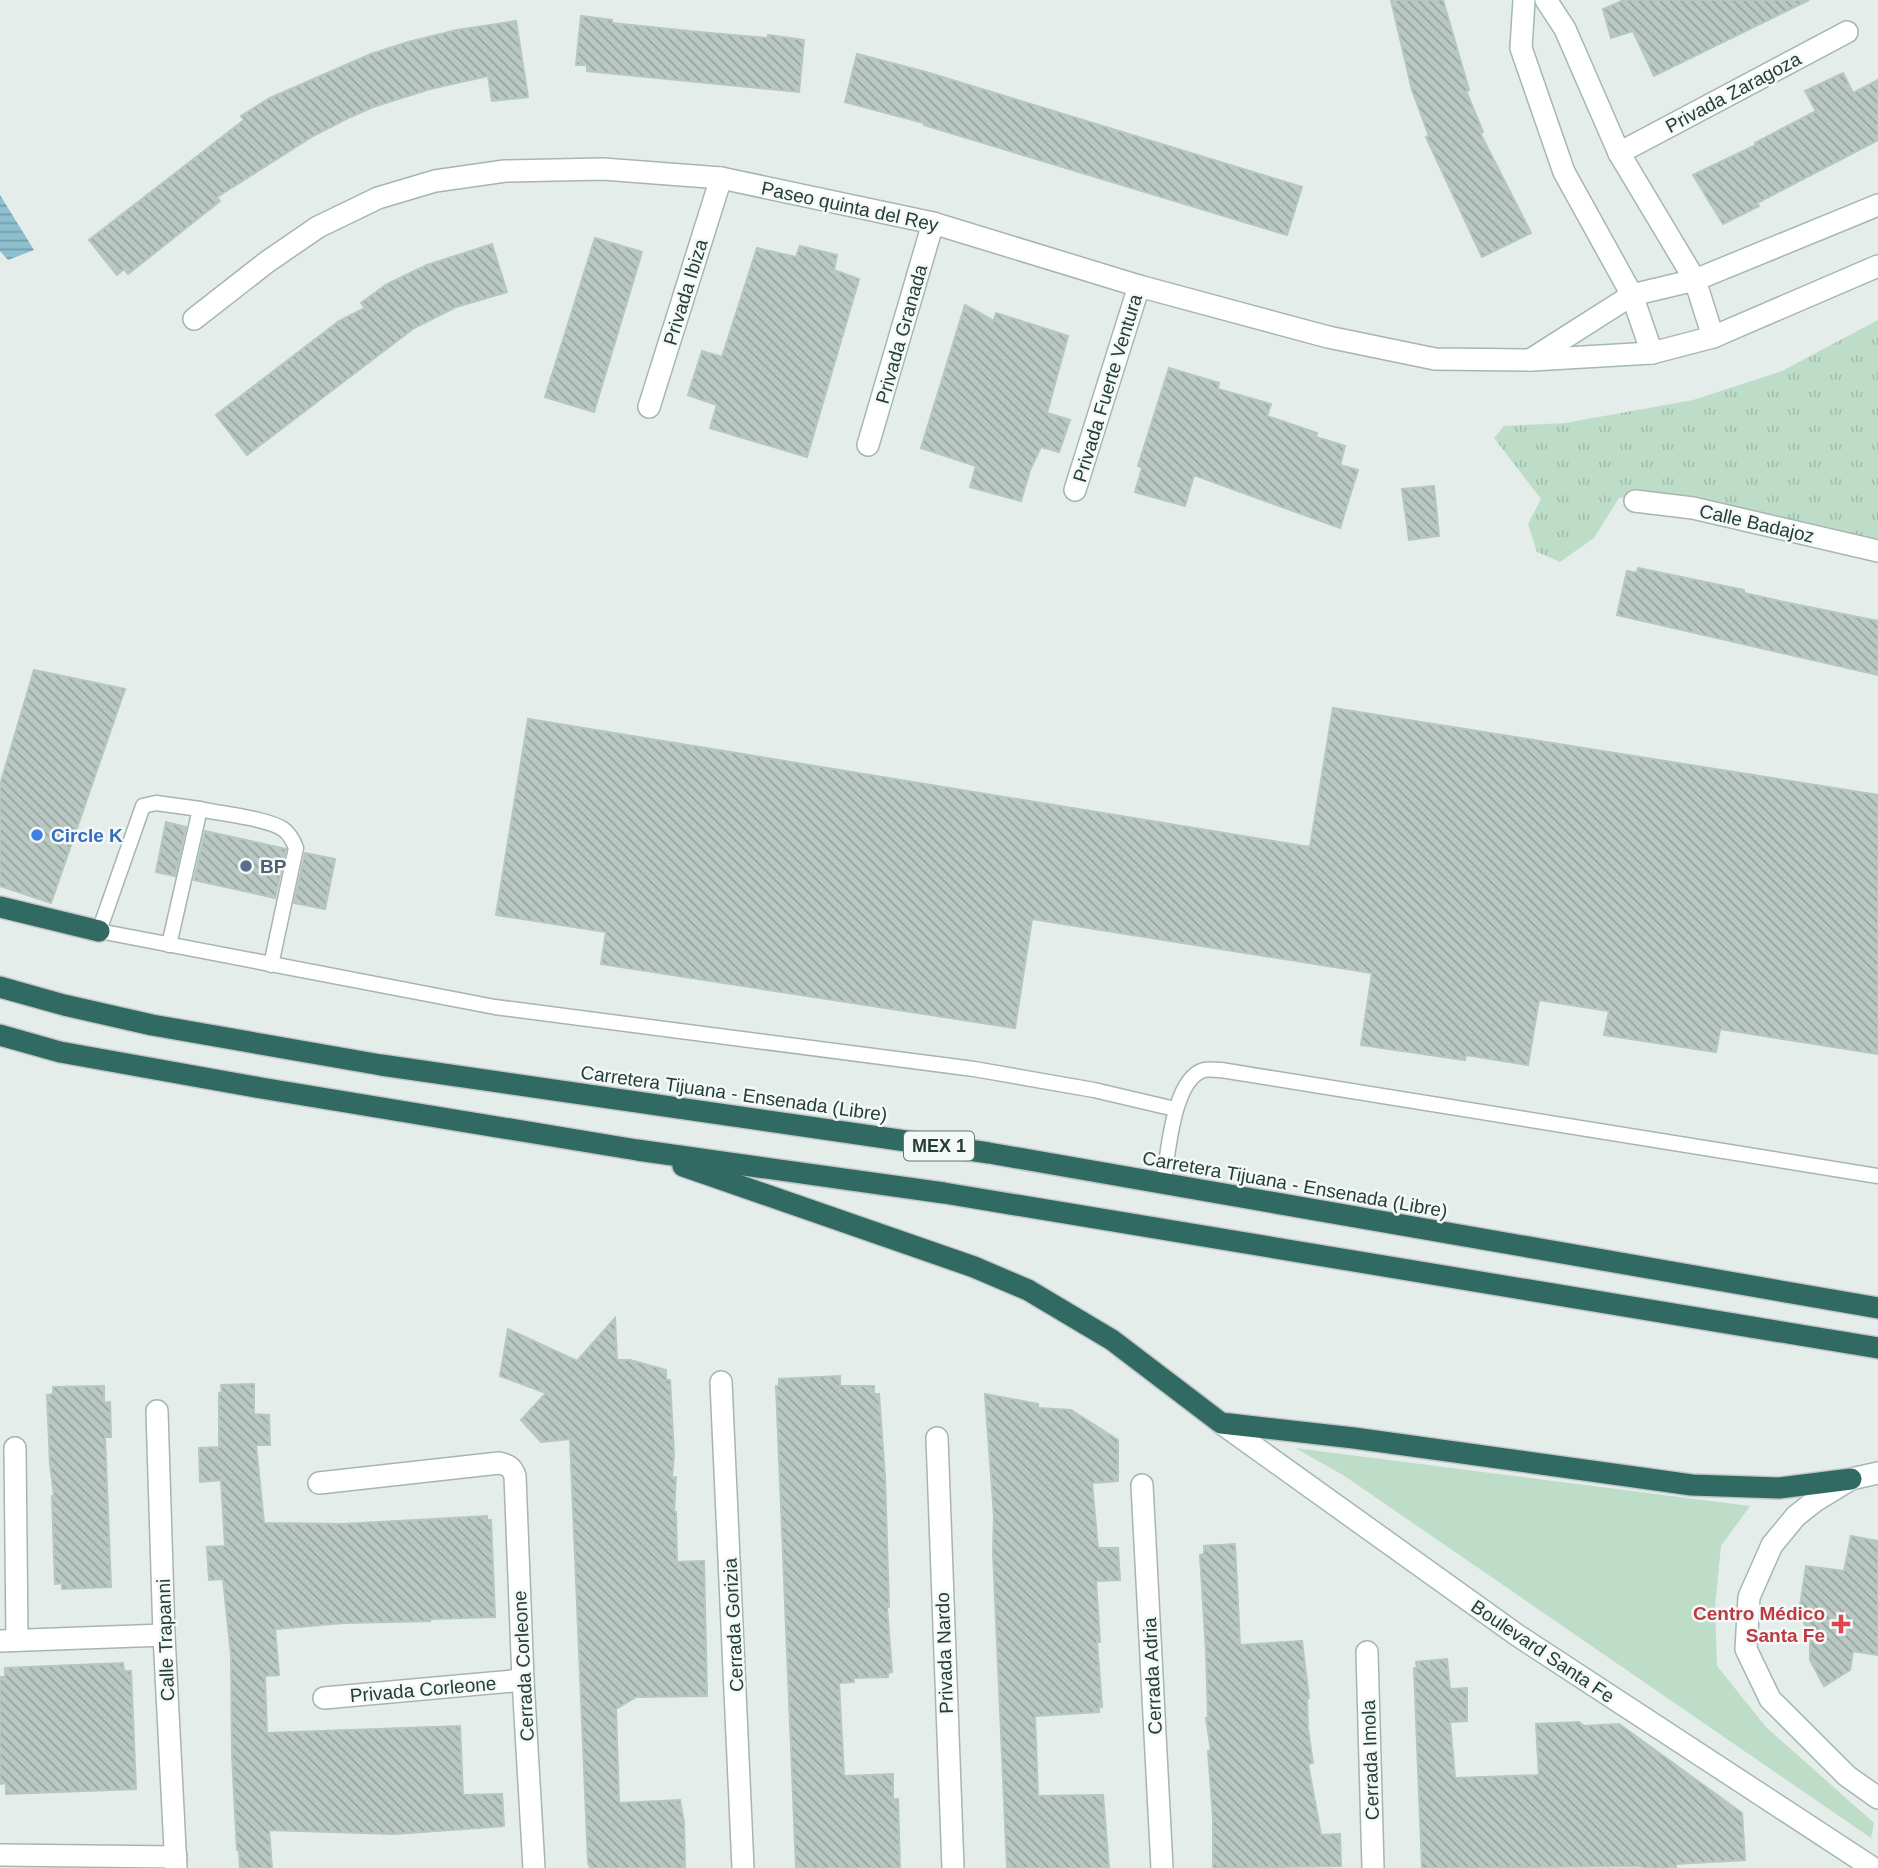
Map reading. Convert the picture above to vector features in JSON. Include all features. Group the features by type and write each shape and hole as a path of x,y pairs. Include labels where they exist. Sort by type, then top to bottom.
{"highway":[{"path":"0,907 99,931"},
{"name":"Carretera Tijuana - Ensenada (Libre)","path":"0,987 152,1025 381,1065 989,1153 1878,1308"},
{"name":"MEX 1","path":"0,1035 60,1052 261,1088 637,1150 944,1193 1878,1348"},
{"path":"637,1150 974,1266 1028,1290 1112,1340 1221,1423 1354,1438 1692,1485 1779,1488 1852,1479"}],"street":[{"path":"1524,0 1521,48 1564,172 1632,295 1651,353"},
{"path":"1546,0 1565,29 1619,153 1695,279 1713,337"},
{"name":"Privada Zaragoza","path":"1619,153 1847,32"},
{"name":"Paseo quinta del Rey","path":"194,319 267,262 318,227 378,198 435,181 506,171 603,169 721,178 933,223 1139,286 1328,337 1435,359 1530,360 1651,353 1713,337 1878,266"},
{"name":"Privada Ibiza","path":"649,407 721,178"},
{"path":"1530,360 1632,295 1695,279 1878,205"},
{"name":"Privada Granada","path":"868,445 933,223"},
{"name":"Privada Fuerte Ventura","path":"1075,491 1139,286"},
{"name":"Calle Badajoz","path":"1635,501 1693,508 1878,551"},
{"name":"Cerrada Gorizia","path":"721,1382 743,1868"},
{"name":"Calle Trapanni","path":"157,1411 164,1635 176,1863"},
{"name":"Boulevard Santa Fe","path":"1221,1423 1517,1635 1862,1865"},
{"name":"Privada Nardo","path":"937,1438 953,1868"},
{"path":"15,1448 8,1640 164,1635"},
{"name":"Cerrada Corleone","path":"319,1483 499,1462 509,1465 515,1476 534,1868"},
{"path":"1878,1473 1852,1479 1815,1501 1796,1516 1772,1545 1749,1597 1745,1649 1770,1699 1847,1776 1878,1798"},
{"name":"Cerrada Adria","path":"1142,1485 1162,1868"},
{"name":"Cerrada Imola","path":"1367,1652 1373,1868"},
{"name":"Privada Corleone","path":"324,1698 523,1680"},
{"path":"0,1855 176,1863"}],"lane":[{"path":"271,965 295,858 296,848 292,838 285,830 275,825 200,809 156,803 143,806 99,931 271,965 495,1007 974,1069 1094,1090 1175,1109"},
{"path":"169,945 200,809"},
{"path":"1163,1184 1175,1109 1190,1081 1206,1069 1878,1176"}],"green space":[{"path":"1878,320 1878,551 1645,497 1619,498 1594,538 1560,562 1537,552 1528,524 1541,499 1494,438 1504,426 1565,423 1693,400 1782,371"},
{"path":"1295,1448 1750,1506 1721,1546 1715,1607 1717,1666 1766,1727 1874,1823 1871,1838 1343,1475"}],"water":[{"path":"0,195 34,250 8,260 0,251"}],"building":[{"path":"1391,0 1443,0 1469,90 1466,91 1483,132 1480,133 1531,233 1482,257 1426,137 1429,136 1412,90"},
{"path":"1624,0 1809,0 1654,76 1633,31 1611,38 1603,9"},
{"path":"581,16 612,20 612,23 804,40 799,92 587,71 587,65 576,65"},
{"path":"516,21 528,97 492,101 488,76 430,89 348,118 313,136 217,197 220,201 128,274 124,269 117,275 89,240 244,120 241,116 270,98 371,54 408,42 457,30"},
{"path":"857,54 926,72 1302,187 1287,235 924,123 845,102"},
{"path":"1843,73 1853,93 1878,80 1878,140 1757,203 1759,206 1723,224 1693,175 1756,145 1755,143 1816,111 1805,91"},
{"path":"595,238 642,252 594,412 545,397"},
{"path":"492,244 507,292 456,307 414,328 247,455 216,415 339,321 365,308 361,303 387,284 427,265"},
{"path":"800,246 837,255 834,270 859,279 807,457 710,428 717,405 688,395 702,351 722,357 757,248 796,257"},
{"path":"965,305 994,321 996,313 1068,336 1047,413 1070,420 1059,452 1041,447 1030,470 1021,501 970,487 976,466 921,448"},
{"path":"1169,368 1219,383 1218,389 1271,404 1267,416 1345,446 1340,465 1358,470 1340,528 1194,475 1185,506 1135,492 1142,468 1138,466"},
{"path":"1434,486 1439,536 1409,540 1402,489"},
{"path":"1638,568 1878,621 1878,675 1617,615 1627,571 1637,573"},
{"name":"Circle K","path":"34,670 125,689 51,903 0,886 0,785"},
{"path":"1333,708 1878,795 1878,1054 1720,1029 1716,1052 1604,1035 1609,1011 1539,1000 1528,1065 1466,1055 1465,1060 1361,1045 1372,973 1032,919 1015,1028 601,964 606,932 496,915 528,719 1310,847"},
{"path":"166,822 186,827 175,876 156,872"},
{"path":"205,831 286,849 275,898 194,880"},
{"path":"305,853 335,859 325,909 294,903"},
{"path":"615,1318 617,1360 630,1360 666,1370 666,1380 670,1380 674,1454 672,1478 676,1477 674,1512 677,1562 704,1561 707,1696 636,1697 616,1709 619,1803 680,1800 684,1823 685,1868 590,1868 570,1439 541,1442 521,1420 546,1393 500,1376 508,1329 577,1361"},
{"path":"840,1376 840,1386 874,1386 874,1394 879,1394 885,1477 887,1607 892,1672 888,1673 888,1677 853,1678 854,1682 839,1683 844,1776 893,1774 893,1799 898,1799 900,1868 796,1868 776,1386 779,1386 779,1379"},
{"path":"254,1384 254,1414 269,1415 270,1445 256,1445 264,1523 343,1524 487,1516 487,1520 491,1520 495,1617 344,1623 275,1629 279,1675 265,1676 267,1733 460,1726 463,1795 502,1794 504,1826 395,1834 269,1830 272,1868 240,1868 232,1755 231,1655 223,1579 209,1580 207,1547 225,1546 221,1480 200,1482 199,1448 219,1447 221,1385"},
{"path":"104,1386 104,1403 110,1402 111,1437 105,1437 111,1587 62,1589 62,1583 55,1584 54,1496 47,1395 53,1394 53,1387"},
{"path":"985,1394 1038,1404 1038,1408 1071,1410 1118,1440 1118,1481 1092,1483 1098,1548 1118,1548 1120,1580 1096,1581 1102,1707 1099,1707 1099,1712 1035,1716 1038,1796 1103,1795 1109,1868 1007,1868 993,1552 994,1516"},
{"name":"Centro Médico Santa Fe","path":"1851,1536 1878,1541 1878,1655 1853,1651 1850,1670 1824,1686 1810,1660 1810,1634 1799,1613 1806,1566 1844,1571"},
{"path":"1235,1544 1240,1645 1302,1641 1313,1763 1308,1764 1321,1835 1340,1834 1341,1866 1213,1868 1213,1817 1208,1751 1211,1751 1206,1718 1206,1652 1200,1555 1204,1554 1204,1546"},
{"path":"1447,1659 1450,1689 1467,1688 1467,1721 1450,1722 1455,1778 1539,1775 1536,1724 1619,1724 1742,1813 1745,1860 1676,1864 1676,1868 1422,1868 1414,1668 1417,1668 1416,1662"},
{"path":"123,1663 124,1671 131,1671 136,1789 6,1794 6,1783 0,1784 0,1677 5,1677 5,1668"}],"place":[{"name":"Circle K","path":"37,835"},
{"name":"BP","path":"246,866"},
{"name":"Centro Médico Santa Fe","path":"1841,1624"}]}
